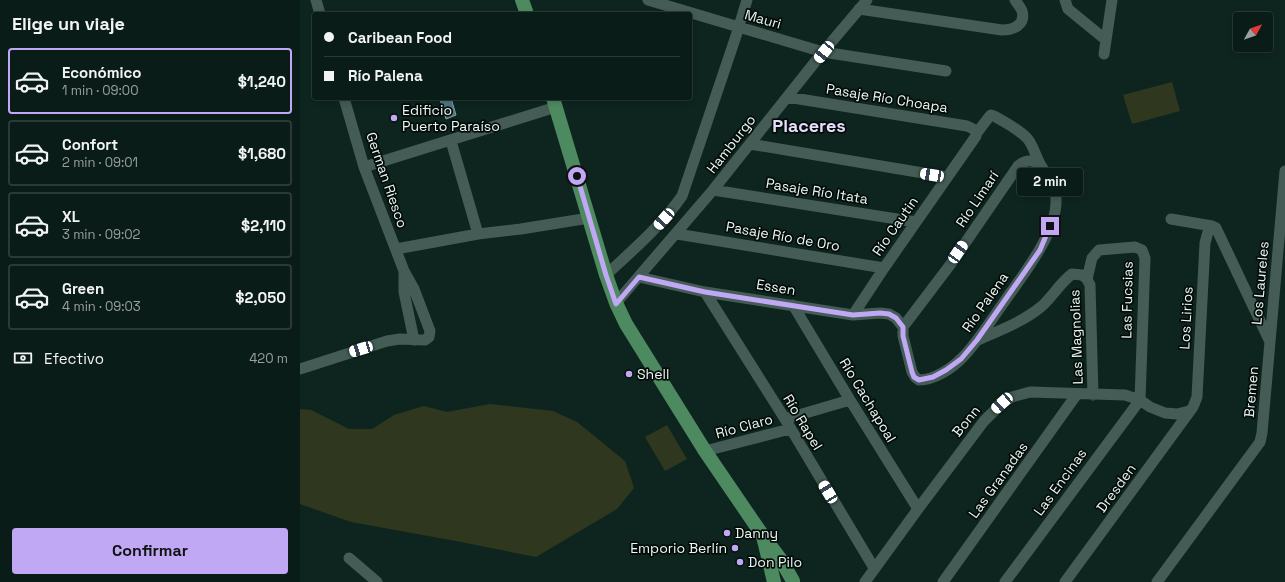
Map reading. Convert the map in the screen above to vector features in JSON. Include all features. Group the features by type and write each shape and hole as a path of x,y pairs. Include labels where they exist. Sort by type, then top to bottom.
{"main road":[{"path":"522,0 526,12"},
{"path":"555,103 616,304 626,324 705,451 794,581"},
{"path":"763,536 774,581"}],"street":[{"path":"316,0 319,12"},
{"name":"Mauri","path":"648,0 688,12"},
{"path":"606,275 656,228 673,210 682,196 747,0"},
{"name":"Hamburgo","path":"616,304 677,234 867,0"},
{"path":"859,9 1002,30 1011,30 1017,28 1022,20 1022,11 1015,0"},
{"path":"1065,0 1068,9 1106,40"},
{"path":"1104,54 1112,0"},
{"name":"Mauri","path":"692,13 824,52 946,71"},
{"name":"Pasaje Río Choapa","path":"787,97 967,126 973,128 976,135"},
{"name":"German Riesco","path":"345,100 364,168 404,270 414,289 430,331 429,337 425,340 414,340 404,292 404,270"},
{"path":"364,168 451,141 555,103"},
{"name":"Río Palena","path":"903,327 903,336 912,372 914,377 919,380 933,377 961,359 977,340 1040,250 1055,214 1056,197 1053,187 1049,177 1040,164 1032,145 1026,137 991,115 976,135"},
{"name":"Río Cautin","path":"853,315 976,135"},
{"path":"451,141 478,234"},
{"path":"750,144 947,177"},
{"name":"Río Limarí","path":"903,327 950,265 1018,166 1024,161 1030,160 1040,164"},
{"name":"Los Laureles","path":"1270,343 1282,227 1285,171"},
{"name":"Pasaje Río Itata","path":"713,190 916,222"},
{"path":"396,249 478,234 589,218"},
{"path":"1171,220 1212,226"},
{"name":"Bremen","path":"1157,582 1260,442 1262,433 1270,343 1219,233 1216,228 1212,226"},
{"name":"Los Lirios","path":"1189,411 1193,407 1197,397 1205,243 1208,232 1212,226"},
{"name":"Pasaje Río de Oro","path":"677,234 884,268"},
{"name":"Las Fucsias","path":"1087,279 1092,258 1099,250 1135,247 1142,250 1145,258 1140,400"},
{"path":"977,340 1018,322 1042,305 1063,280 1072,274 1082,275 1087,279"},
{"name":"Essen","path":"639,277 705,292 853,315 880,313 889,314 896,318 903,327"},
{"name":"Las Magnolias","path":"1087,279 1090,285 1093,394"},
{"name":"Río Rapel","path":"705,292 788,424 874,568"},
{"name":"Río Cachapoal","path":"793,305 918,509"},
{"path":"300,369 387,341 400,338 414,340"},
{"name":"Bonn","path":"865,582 986,418 1002,403 1012,397 1030,392 1125,395 1140,400 1178,428"},
{"name":"Las Granadas","path":"943,582 1077,394"},
{"name":"Río Claro","path":"705,451 788,424 850,400"},
{"name":"Las Encinas","path":"1005,582 1140,400"},
{"name":"Bonn","path":"1150,407 1177,414 1189,411"},
{"name":"Dresden","path":"1065,582 1189,411"},
{"path":"349,558 377,582"},
{"path":"774,581 794,581"}],"green space":[{"path":"1172,82 1180,111 1132,124 1123,95"},
{"path":"490,404 553,411 577,422 625,461 634,488 617,509 536,557 351,522 300,504 300,409 311,410 349,429 372,429 394,415 424,406 447,412"},
{"path":"667,425 687,459 665,471 645,437"}],"water":[{"path":"440,100 452,100 456,115 446,119"}],"place":[{"name":"Edificio Puerto Paraíso","path":"394,118"},
{"name":"Shell","path":"629,374"},
{"name":"Danny","path":"727,533"},
{"name":"Emporio Berlín","path":"735,548"},
{"name":"Don Pilo","path":"740,562"}],"district":[{"name":"Placeres","path":"809,125"}],"route":[{"path":"577,176 616,304 639,277 705,292 853,315 868,313 889,314 896,318 903,327 903,336 912,372 914,377 919,380 933,377 961,359 977,340 1040,250 1050,226"}]}
